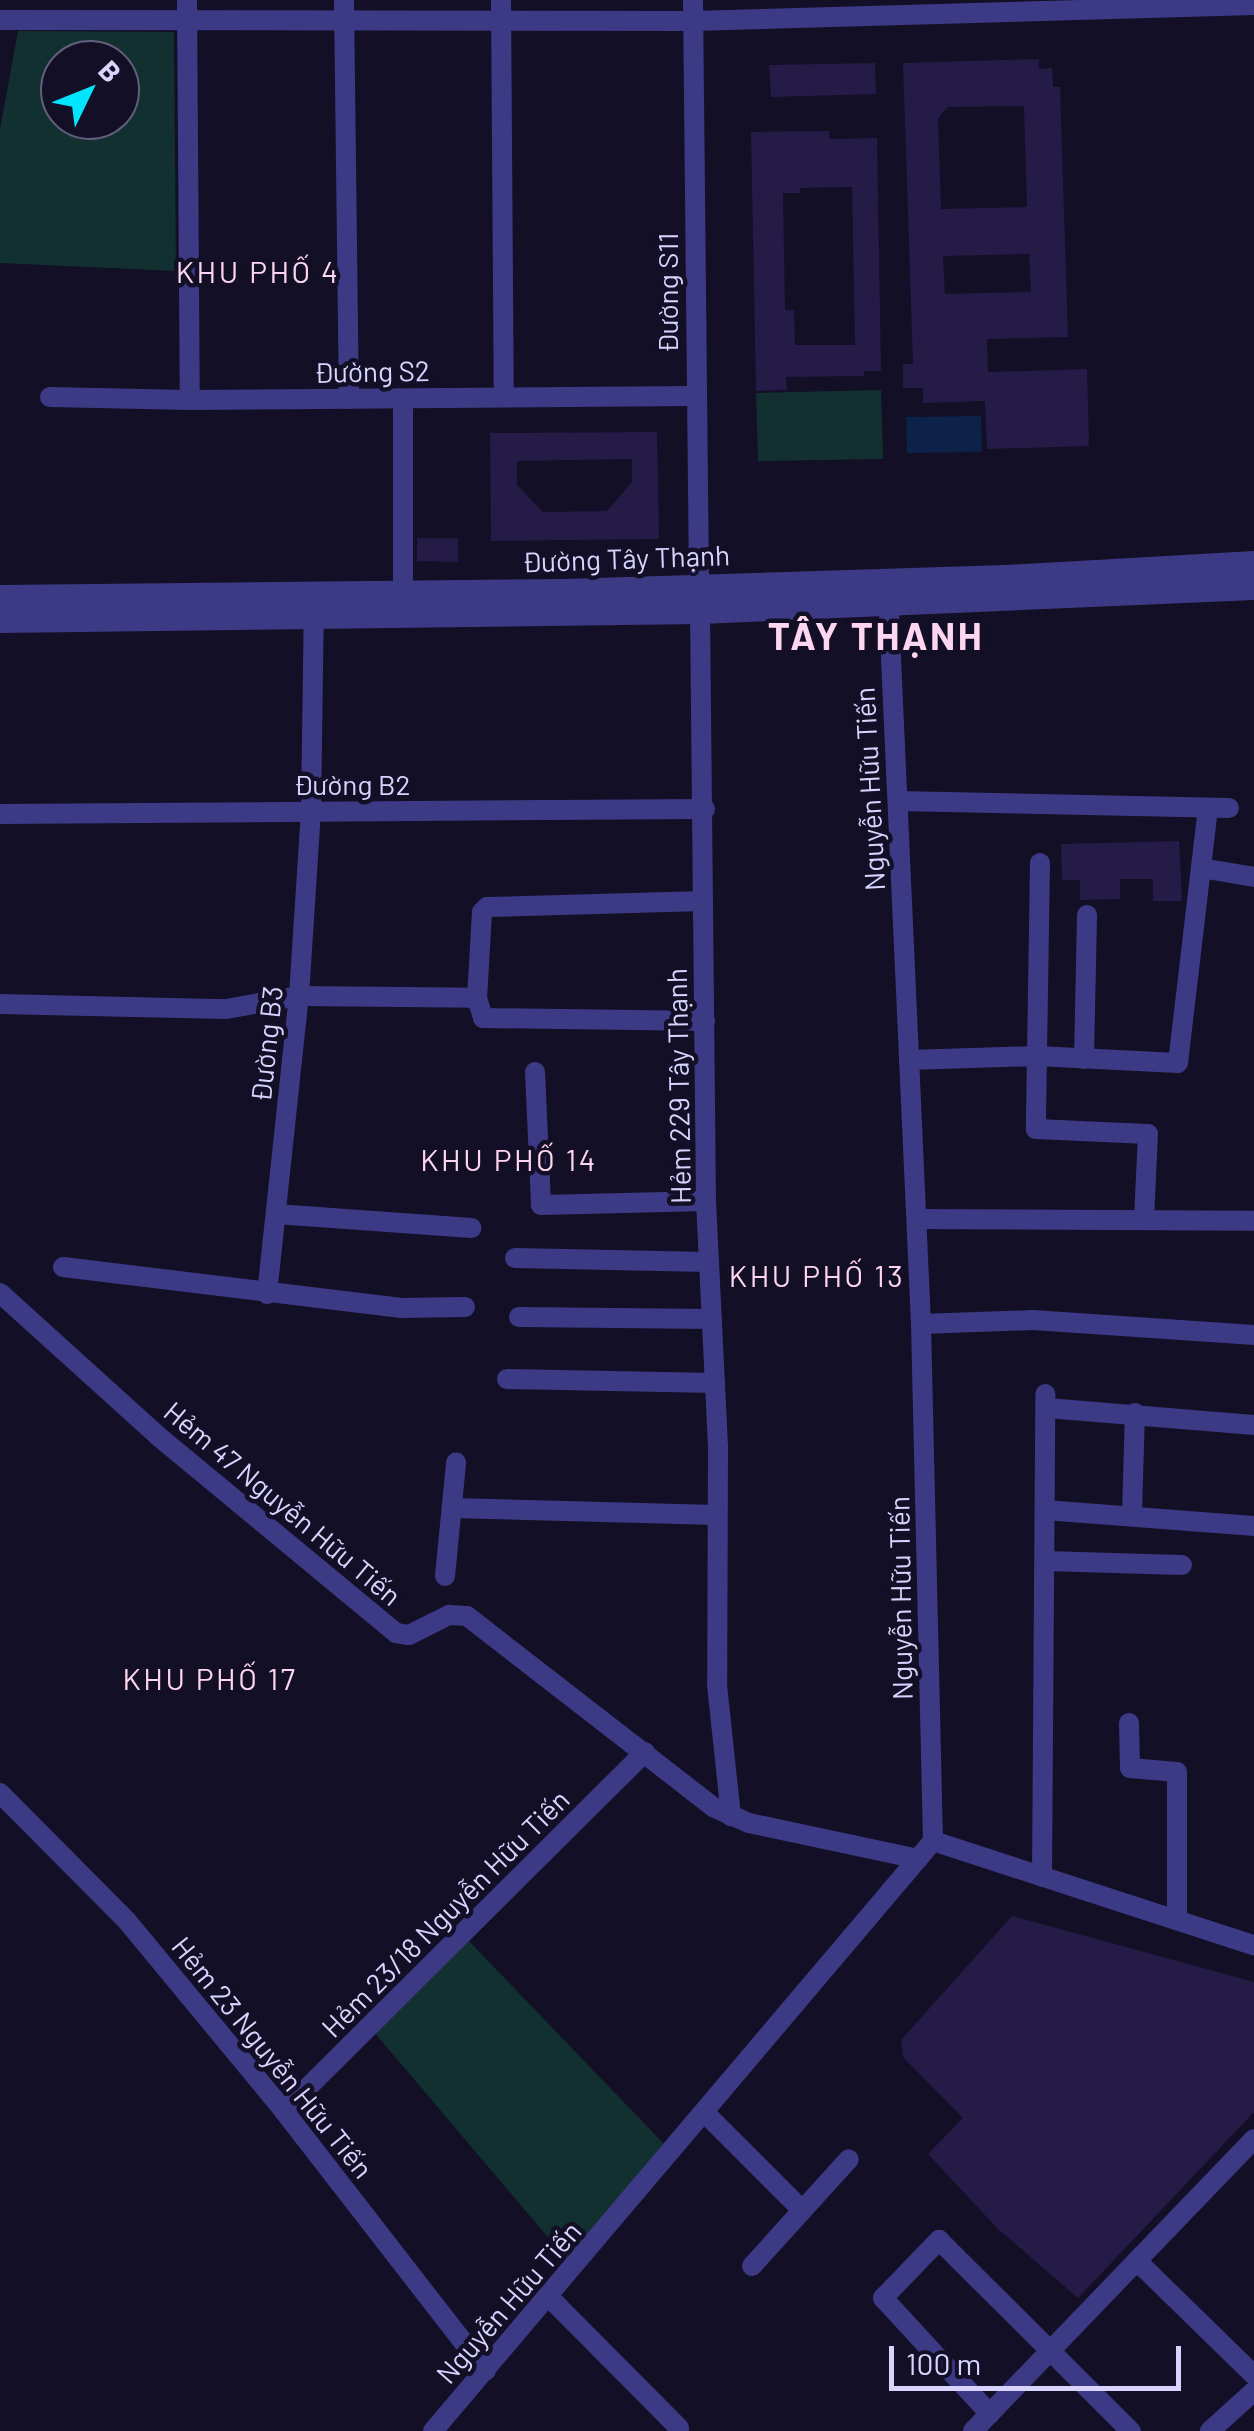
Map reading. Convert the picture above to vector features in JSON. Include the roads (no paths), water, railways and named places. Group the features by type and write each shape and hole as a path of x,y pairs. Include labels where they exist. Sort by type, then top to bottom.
{"street":[{"path":"187,0 190,400"},
{"path":"2,19 187,23 344,10 1254,5"},
{"path":"344,10 349,399"},
{"name":"Đường S11","path":"693,10 694,396 700,598"},
{"path":"501,11 504,397"},
{"name":"Đường S2","path":"50,397 190,400 694,396"},
{"path":"403,399 404,592"},
{"name":"Đường Tây Thạnh","path":"888,594 1254,564"},
{"name":"Đường Tây Thạnh","path":"0,620 314,604 1254,587"},
{"name":"Đường Tây Thạnh","path":"0,597 314,604 404,592 700,598"},
{"name":"Nguyễn Hữu Tiến","path":"434,2431 933,1841 921,1324 888,594"},
{"name":"Hẻm 229 Tây Thạnh","path":"700,598 706,1201 715,1384 718,1685 731,1816"},
{"name":"Đường B3","path":"267,1294 299,996 310,812 314,604"},
{"path":"898,801 1218,808 1201,868 1178,1063 1038,1056 908,1060"},
{"name":"Đường B2","path":"0,814 705,809"},
{"path":"1040,863 1036,1130 1148,1134 1144,1219"},
{"path":"1201,868 1254,877"},
{"path":"703,901 488,907 482,912 477,998 483,1018 705,1021"},
{"path":"1084,1058 1087,915"},
{"path":"0,1004 226,1009 299,996 477,998"},
{"path":"535,1072 541,1204 706,1201"},
{"path":"276,1214 471,1228"},
{"path":"916,1219 1254,1221"},
{"path":"515,1258 709,1262"},
{"path":"63,1267 400,1308 466,1308"},
{"name":"Hẻm 47 Nguyễn Hữu Tiến","path":"0,1293 158,1436 396,1633 411,1635 441,1617 467,1616 698,1796 731,1816 918,1859"},
{"path":"519,1317 712,1319"},
{"path":"921,1324 1033,1320 1254,1335"},
{"path":"507,1379 715,1384"},
{"path":"1042,1877 1046,1401 1254,1425"},
{"path":"1132,1514 1135,1413"},
{"path":"445,1576 456,1463"},
{"path":"452,1508 717,1515"},
{"path":"1045,1510 1254,1526"},
{"path":"1044,1561 1182,1565"},
{"path":"1129,1723 1130,1768 1177,1772 1177,1920"},
{"name":"Hẻm 23/18 Nguyễn Hữu Tiến","path":"284,2111 645,1752"},
{"name":"Hẻm 23 Nguyễn Hữu Tiến","path":"0,1793 127,1921 284,2111 486,2371"},
{"path":"933,1841 1254,1944"},
{"path":"706,2114 801,2209"},
{"path":"973,2431 1254,2139"},
{"path":"752,2266 849,2159"},
{"path":"990,2414 883,2298 940,2240 1131,2431"},
{"path":"1137,2261 1254,2375"},
{"path":"548,2296 678,2428"},
{"path":"1210,2431 1254,2391"}],"water":[{"path":"981,416 982,452 907,453 906,417"}],"district":[{"name":"KHU PHỐ 4","path":"258,271"},
{"name":"TÂY THẠNH","path":"876,636"},
{"name":"KHU PHỐ 14","path":"509,1159"},
{"name":"KHU PHỐ 13","path":"817,1275"},
{"name":"KHU PHỐ 17","path":"210,1678"}]}
